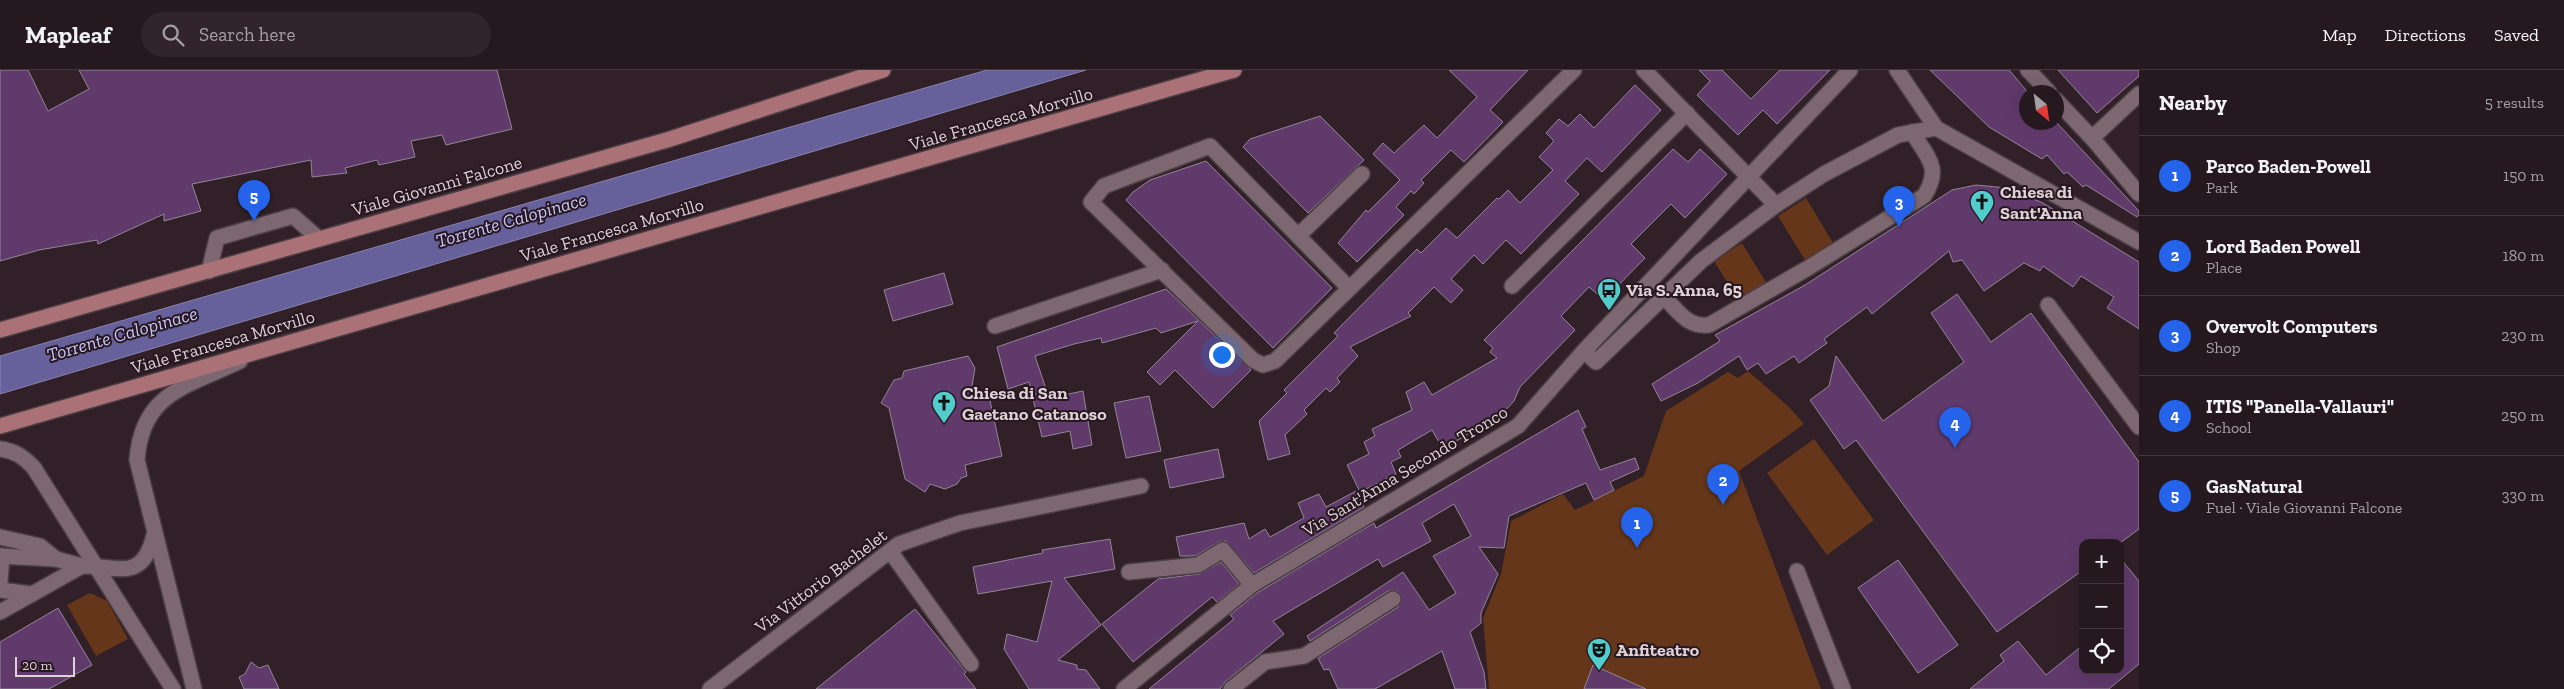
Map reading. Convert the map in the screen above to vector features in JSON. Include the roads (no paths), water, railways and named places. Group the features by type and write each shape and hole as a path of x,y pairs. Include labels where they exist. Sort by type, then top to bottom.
{"main road":[{"name":"Viale Giovanni Falcone","path":"0,330 667,140 883,70"},
{"name":"Viale Francesca Morvillo","path":"0,426 1234,70"}],"street":[{"path":"1349,288 1210,146 1104,186 1091,202 1254,360 1264,365 1275,361 1574,70"},
{"path":"1644,70 1776,205"},
{"name":"Via Sant'Anna Secondo Tronco","path":"1124,689 1252,586 1508,434 1850,70"},
{"path":"1897,70 1936,128 2139,242"},
{"path":"2028,70 2042,85"},
{"path":"2092,138 2139,94"},
{"path":"2064,108 2092,138 2139,194"},
{"path":"1512,286 1687,113"},
{"path":"1584,351 1596,362 1701,262 1776,205 1854,157 1898,135 1936,128"},
{"path":"1664,297 1691,324 1699,326 1709,325 1808,268 1924,196 1933,181 1931,163 1912,132"},
{"path":"1298,236 1362,174"},
{"path":"209,271 217,238 293,216 319,239"},
{"path":"995,326 1162,270"},
{"path":"2048,305 2139,428"},
{"path":"194,689 154,536 137,460 138,439 144,422 155,407 167,396 264,350"},
{"path":"0,449 11,450 24,457 34,468 89,566 172,689"},
{"name":"Via Vittorio Bachelet","path":"710,689 898,544 960,523 1141,486"},
{"path":"0,582 1,556 56,559 109,570 132,568 150,550 154,536"},
{"path":"0,537 40,546 56,559"},
{"path":"1129,572 1198,565 1223,550 1252,586"},
{"path":"890,551 971,664"},
{"path":"0,612 89,566"},
{"path":"1797,571 1843,689"},
{"path":"0,590 32,594"},
{"path":"1231,689 1265,662 1304,656 1393,600"}],"water":[{"name":"Torrente Calopinace","path":"987,70 1086,70 0,394 0,356"}],"place":[{"name":"GasNatural","path":"254,221"},
{"name":"Chiesa di Sant'Anna","path":"1982,223"},
{"name":"Overvolt Computers","path":"1899,227"},
{"name":"Via S. Anna, 65","path":"1609,311"},
{"name":"Chiesa di San Gaetano Catanoso","path":"944,424"},
{"name":"ITIS \"Panella-Vallauri\"","path":"1955,448"},
{"name":"Lord Baden Powell","path":"1723,505"},
{"name":"Parco Baden-Powell","path":"1637,548"},
{"name":"Anfiteatro","path":"1599,671"}]}
